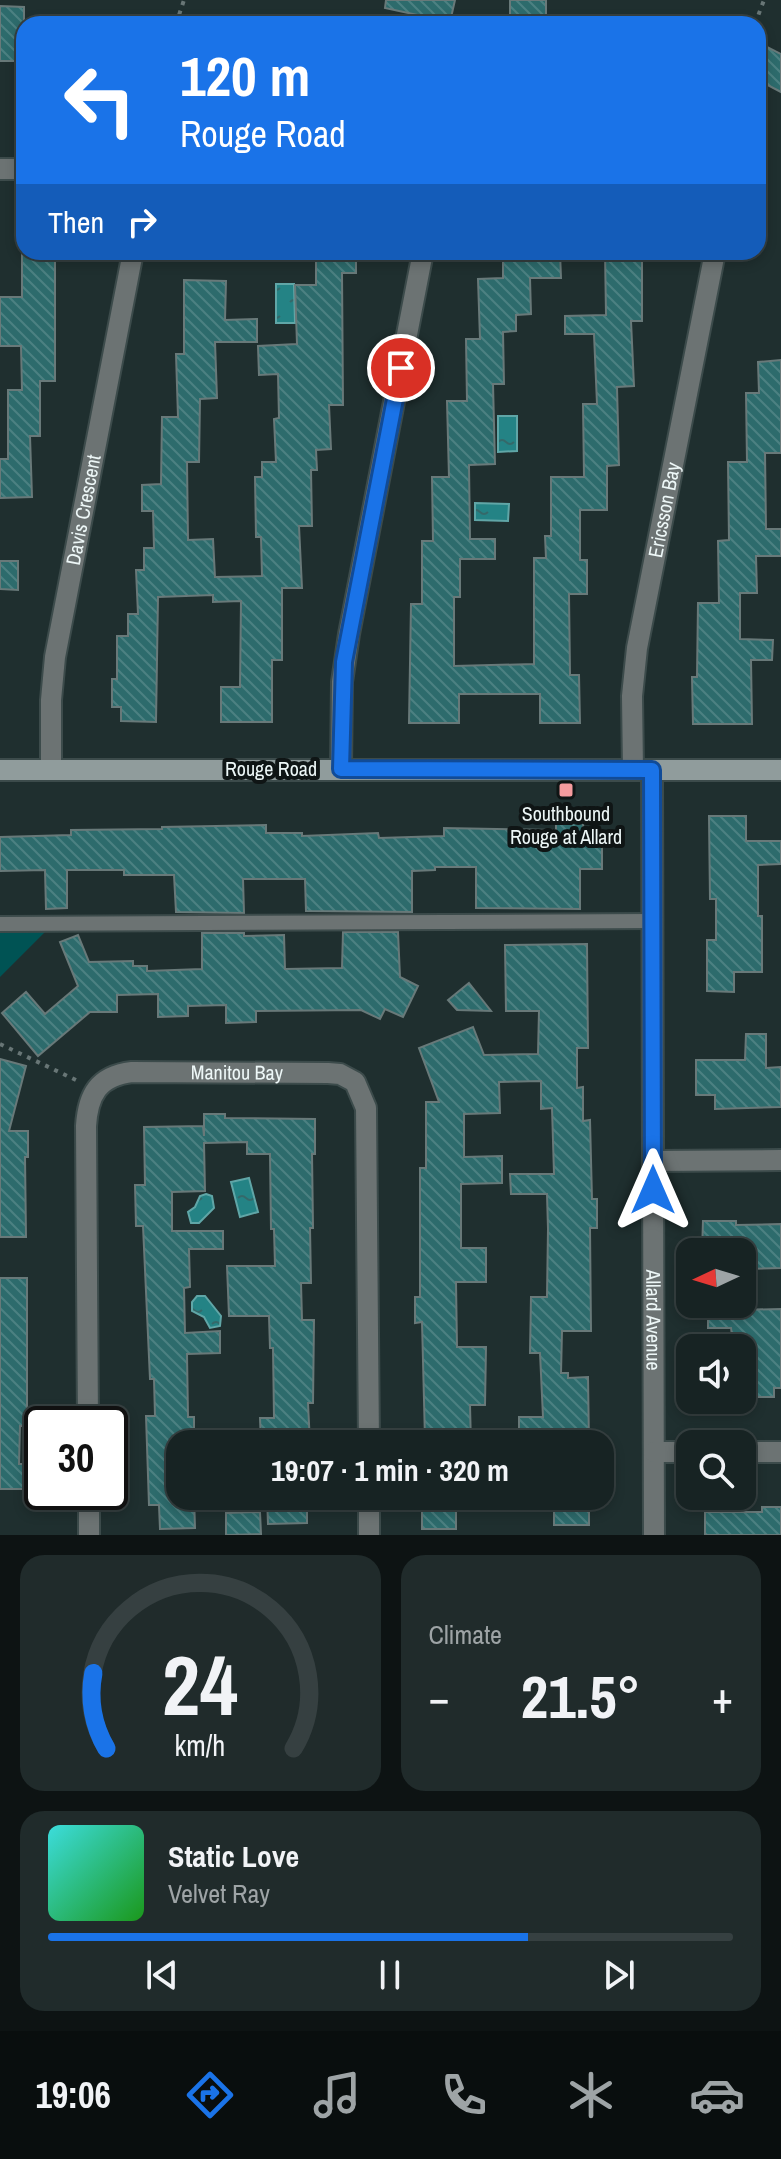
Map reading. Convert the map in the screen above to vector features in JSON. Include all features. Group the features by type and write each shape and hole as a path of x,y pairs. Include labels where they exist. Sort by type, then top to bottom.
{"street":[{"name":"Davis Crescent","path":"51,769 55,657 131,260"},
{"path":"341,769 342,682 349,634 421,260"},
{"name":"Ericsson Bay","path":"642,769 632,696 637,648 713,260"},
{"name":"Allard Avenue","path":"642,769 652,921 654,1535"},
{"name":"Rouge Road","path":"0,770 781,770"},
{"name":"Manitou Bay","path":"95,1089 111,1076 132,1072 328,1073 340,1074 355,1082 363,1096 366,1120 369,1430"},
{"path":"88,1406 86,1126 95,1089"},
{"path":"653,1161 781,1160"},
{"path":"654,1452 676,1452"},
{"path":"756,1452 781,1452"},
{"path":"89,1510 89,1535"},
{"path":"369,1510 369,1535"}],"lane":[{"path":"0,924 652,921"}],"path":[{"path":"0,1044 95,1089"}],"shaded area":[{"path":"0,924 53,924 0,977"}],"water":[{"path":"276,284 294,284 295,323 276,323"},
{"path":"498,416 517,416 517,451 498,452"},
{"path":"475,503 509,504 508,521 475,520"},
{"path":"249,1178 258,1212 240,1217 231,1182"},
{"path":"200,1196 212,1196 214,1208 199,1223 191,1223 188,1212 195,1207"},
{"path":"197,1296 205,1296 221,1316 220,1326 210,1328 204,1317 192,1311 192,1302"}],"building":[{"path":"386,0 455,0 451,16 422,16 385,8"},
{"path":"510,0 546,0 546,16 510,16"},
{"path":"0,6 24,7 24,16 16,16 16,61 0,61"},
{"path":"766,46 781,54 781,92 766,84"},
{"path":"22,260 55,260 55,381 40,381 40,436 30,436 32,497 0,498 0,459 8,459 8,390 22,390 21,346 0,346 0,297 22,297"},
{"path":"316,260 356,260 356,273 342,273 343,405 329,405 331,449 316,450 317,470 311,470 312,526 299,526 302,588 282,588 282,660 272,660 272,722 221,722 221,687 240,687 241,601 213,602 213,595 158,597 156,722 121,721 121,707 112,707 112,679 117,679 117,636 128,636 128,614 138,614 136,570 144,570 144,548 154,548 153,511 142,511 142,485 161,484 162,417 178,417 176,354 184,354 184,280 226,281 225,320 257,319 257,342 215,342 217,398 200,399 199,462 187,462 188,540 213,539 215,577 262,576 261,537 256,537 255,477 262,477 262,462 276,462 274,419 279,418 278,374 259,375 258,346 297,344 295,285 316,285"},
{"path":"503,260 560,260 561,278 530,278 531,314 516,315 516,331 503,332 504,384 493,384 495,464 469,465 470,539 495,539 495,559 460,559 460,597 454,597 454,666 534,664 534,558 546,558 545,536 551,536 551,477 584,477 583,404 597,404 594,334 565,334 565,316 606,315 605,260 642,260 642,321 631,321 634,386 617,387 619,465 607,466 607,510 580,510 580,560 587,560 587,594 569,594 570,675 579,675 580,723 540,723 540,694 459,694 459,723 409,723 411,604 422,604 422,541 433,541 432,477 449,477 447,401 467,401 466,339 480,339 478,279 503,278"},
{"path":"781,360 781,453 765,453 766,529 781,529 781,556 756,556 757,593 740,593 740,639 773,640 772,660 751,660 752,724 693,724 692,677 697,677 698,603 719,603 718,541 729,540 728,462 747,462 746,393 759,393 758,362"},
{"path":"0,561 18,561 18,590 0,589"},
{"path":"709,816 746,816 746,841 781,841 781,864 758,865 762,972 734,972 734,992 707,991 707,940 716,940 716,899 710,899"},
{"path":"583,823 584,836 602,836 602,869 580,869 580,909 476,908 476,867 435,867 435,870 412,871 412,912 306,911 305,879 243,879 244,913 176,912 174,875 124,875 124,870 67,870 67,908 46,909 45,870 0,871 0,837 71,835 71,830 266,825 266,833 302,833 302,836 378,833 379,838 444,836 444,828 556,830 556,824"},
{"path":"343,932 398,932 400,977 418,986 403,1017 385,1009 380,1019 361,1010 256,1011 256,1022 226,1023 226,1005 188,1006 188,1016 158,1017 158,994 117,995 117,1012 90,1012 38,1056 2,1013 26,992 45,1014 78,986 60,942 78,935 89,962 133,961 133,966 147,966 147,971 202,969 202,933 284,935 285,969 342,968"},
{"path":"587,944 588,1048 577,1048 577,1088 583,1087 583,1121 590,1120 592,1199 597,1199 597,1228 590,1228 591,1331 562,1331 561,1373 568,1373 568,1378 588,1377 589,1430 519,1430 519,1417 543,1417 540,1353 530,1353 531,1297 547,1297 547,1194 511,1194 510,1174 554,1174 552,1108 541,1109 541,1081 499,1082 500,1113 464,1114 464,1157 502,1156 502,1183 461,1184 461,1248 486,1248 486,1282 456,1282 457,1347 486,1347 485,1405 470,1405 471,1430 425,1430 422,1322 415,1323 415,1297 420,1297 420,1168 426,1168 426,1102 439,1102 419,1048 473,1027 484,1055 538,1054 539,1011 506,1011 505,945"},
{"path":"469,983 491,1011 457,1010 448,1000"},
{"path":"746,1034 766,1034 766,1068 781,1067 781,1107 715,1109 715,1095 696,1095 696,1060 745,1060"},
{"path":"0,1059 26,1066 9,1131 28,1131 28,1157 25,1157 26,1237 0,1237"},
{"path":"204,1114 225,1114 225,1118 315,1119 311,1283 301,1283 302,1320 314,1320 313,1403 308,1403 309,1430 260,1430 260,1418 274,1418 273,1348 270,1348 269,1316 229,1316 227,1266 275,1266 270,1154 247,1154 247,1142 204,1143 205,1191 172,1192 172,1231 223,1231 223,1249 189,1249 190,1287 184,1288 185,1333 220,1331 220,1353 187,1354 188,1417 194,1417 194,1430 166,1430 166,1510 194,1510 195,1528 160,1529 159,1505 149,1505 146,1416 155,1416 154,1379 150,1379 143,1226 136,1226 135,1185 145,1185 144,1127 203,1126 204,1136"},
{"path":"703,1221 736,1221 736,1225 781,1224 781,1268 756,1269 756,1238 702,1238"},
{"path":"0,1278 27,1278 27,1406 24,1406 24,1426 20,1426 19,1464 24,1464 24,1489 0,1489"},
{"path":"781,1309 781,1388 774,1388 774,1397 756,1397 756,1334 732,1334 731,1328 708,1328 708,1318 756,1318 756,1310"},
{"path":"762,1507 781,1507 781,1535 705,1535 705,1512 762,1512"},
{"path":"268,1510 307,1510 307,1523 268,1524"},
{"path":"422,1510 456,1510 456,1529 422,1529"},
{"path":"554,1510 589,1510 589,1525 554,1525"},
{"path":"260,1512 261,1534 226,1535 226,1513"}],"place":[{"name":"Southbound Rouge at Allard","path":"566,790"}],"route":[{"path":"401,368 344,662 341,769 652,770 653,1190"}]}
